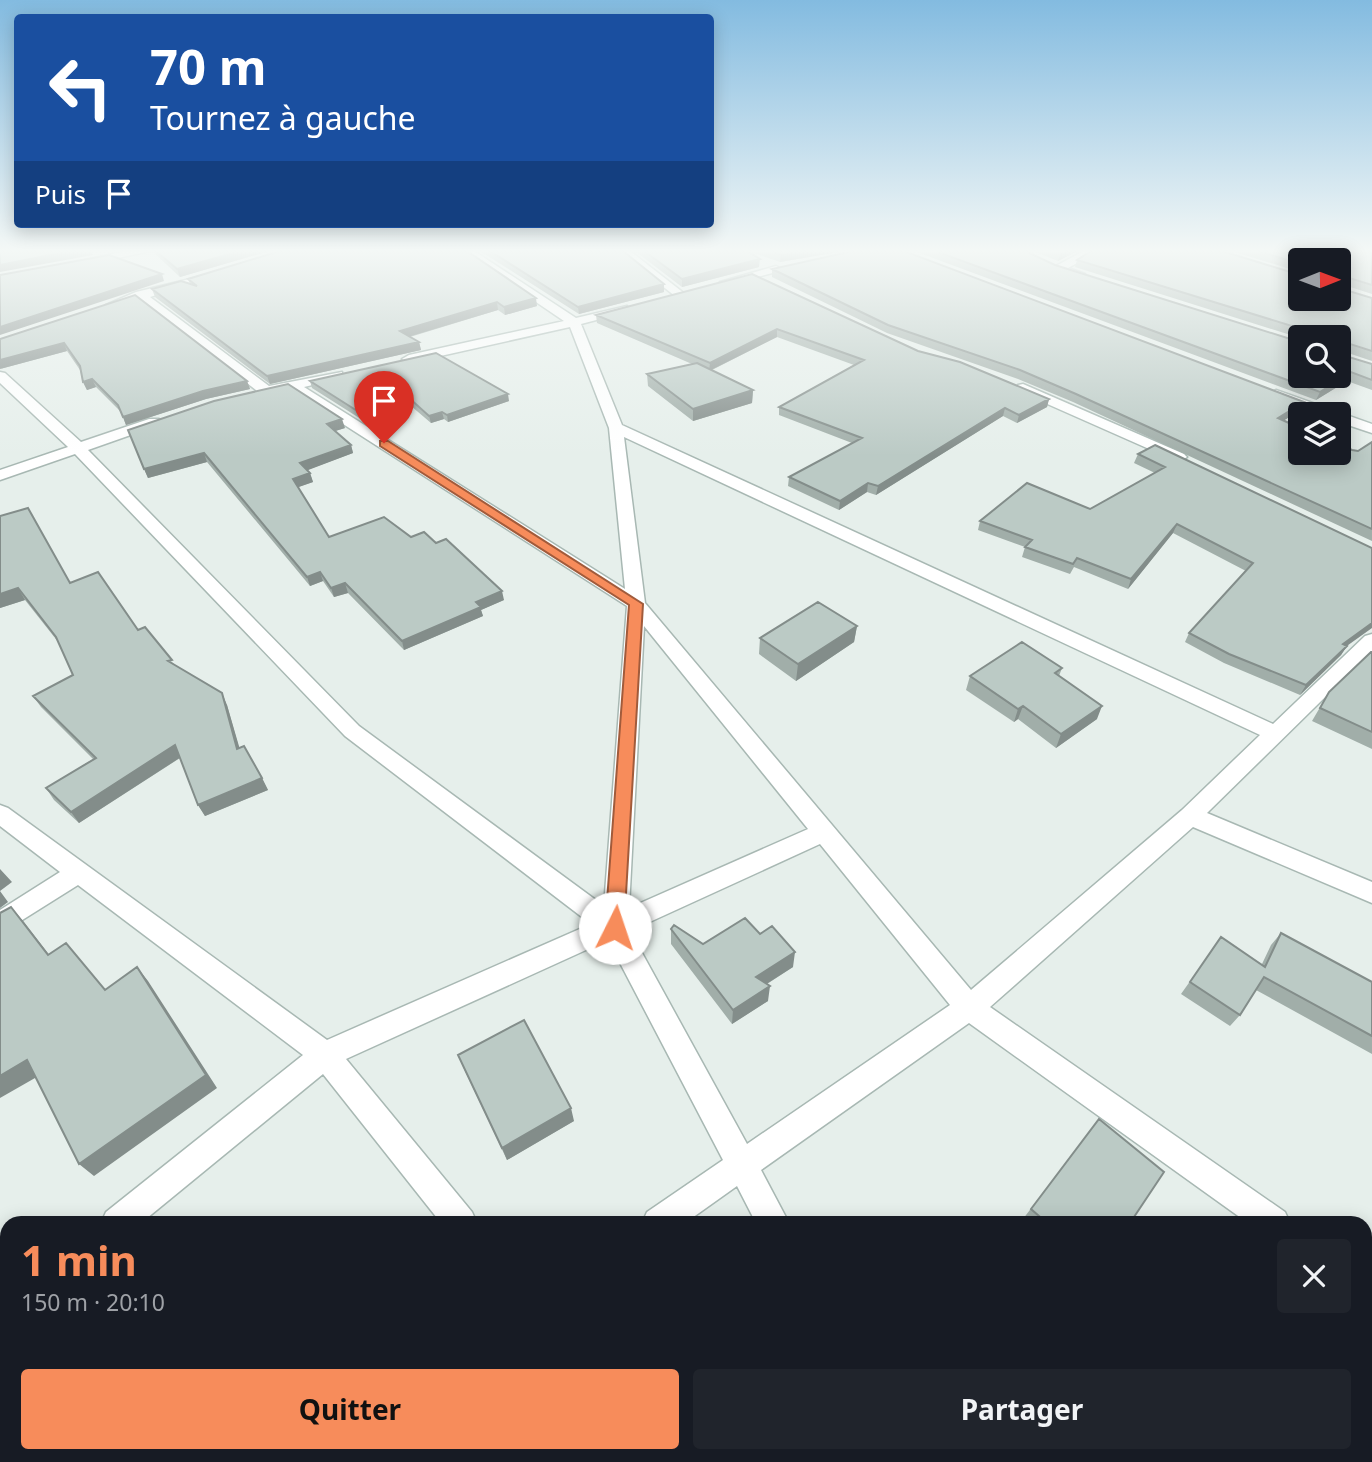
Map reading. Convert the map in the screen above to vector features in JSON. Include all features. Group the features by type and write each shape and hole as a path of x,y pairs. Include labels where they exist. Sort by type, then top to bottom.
{"street":[{"path":"170,319 260,393 346,373"},
{"path":"571,319 616,428 636,604 615,928"},
{"path":"399,361 581,319"},
{"path":"0,376 78,448 352,731 615,928 769,1216"},
{"path":"1010,383 1192,463"},
{"path":"292,385 636,604 969,1008 1264,1216"},
{"path":"1259,387 1299,402"},
{"path":"0,475 174,416"},
{"path":"1351,421 1372,429"},
{"path":"616,428 1274,733"},
{"path":"668,1216 969,1008 1190,816 1370,644"},
{"path":"0,814 325,1055 455,1216"},
{"path":"1190,816 1372,893"},
{"path":"126,1216 325,1055 615,928 824,832"},
{"path":"0,923 77,873"}],"building":[{"path":"0,319 24,319 0,327"},
{"path":"61,319 167,319 247,381 203,391 123,417 118,405 92,379 83,382 80,366 64,343 0,360 0,339"},
{"path":"192,319 439,319 400,331 419,342 267,376"},
{"path":"606,319 850,319 918,351 960,362 1049,399 1019,415 1005,408 878,486 868,483 840,501 789,477 862,438 779,407 864,360 777,329 710,363"},
{"path":"876,319 1085,319 1304,402 1288,402 1288,412 1278,418 1288,423 1288,465 1351,465 1351,450 1358,451 1372,442 1372,529 1076,394 1020,370"},
{"path":"1121,319 1228,319 1288,338 1288,380"},
{"path":"1270,319 1372,319 1372,351 1351,344 1351,325 1289,325"},
{"path":"436,353 508,394 447,415 442,412 429,416 409,398 362,414 310,381"},
{"path":"1351,358 1372,364 1372,380 1351,372"},
{"path":"697,363 753,390 693,409 647,374"},
{"path":"288,384 342,419 327,424 351,445 300,463 310,473 293,479 329,537 384,517 411,537 424,532 436,543 446,539 502,591 476,602 481,607 402,641 345,583 331,588 320,572 307,577 204,453 144,469 128,430 214,401"},
{"path":"1309,388 1326,388 1320,392"},
{"path":"1155,445 1372,548 1372,623 1343,644 1347,646 1306,685 1229,654 1189,633 1253,563 1177,524 1131,579 1077,558 1073,564 1025,547 1032,540 980,521 1027,483 1090,509 1165,467 1138,454"},
{"path":"28,508 70,583 98,572 138,630 145,627 172,660 168,661 222,693 237,749 244,746 262,778 198,805 175,745 71,812 46,788 96,758 33,696 73,675 56,637 18,588 0,594 0,516"},
{"path":"818,602 857,626 798,664 760,638"},
{"path":"1022,642 1062,668 1055,673 1102,706 1061,734 1023,706 1018,709 970,676"},
{"path":"1371,652 1372,732 1320,708 1329,692"},
{"path":"11,907 48,955 66,943 105,990 137,967 206,1075 79,1164 27,1060 0,1076 0,913"},
{"path":"745,918 760,934 772,926 795,952 756,977 770,986 733,1010 671,929 674,925 703,944"},
{"path":"1281,933 1372,982 1372,1036 1264,977 1240,1015 1190,982 1221,937 1265,967"},
{"path":"524,1020 571,1108 502,1148 458,1055"},
{"path":"1099,1119 1164,1172 1135,1216 1039,1216 1031,1209"}],"route":[{"path":"384,443 636,604 615,928"}]}
